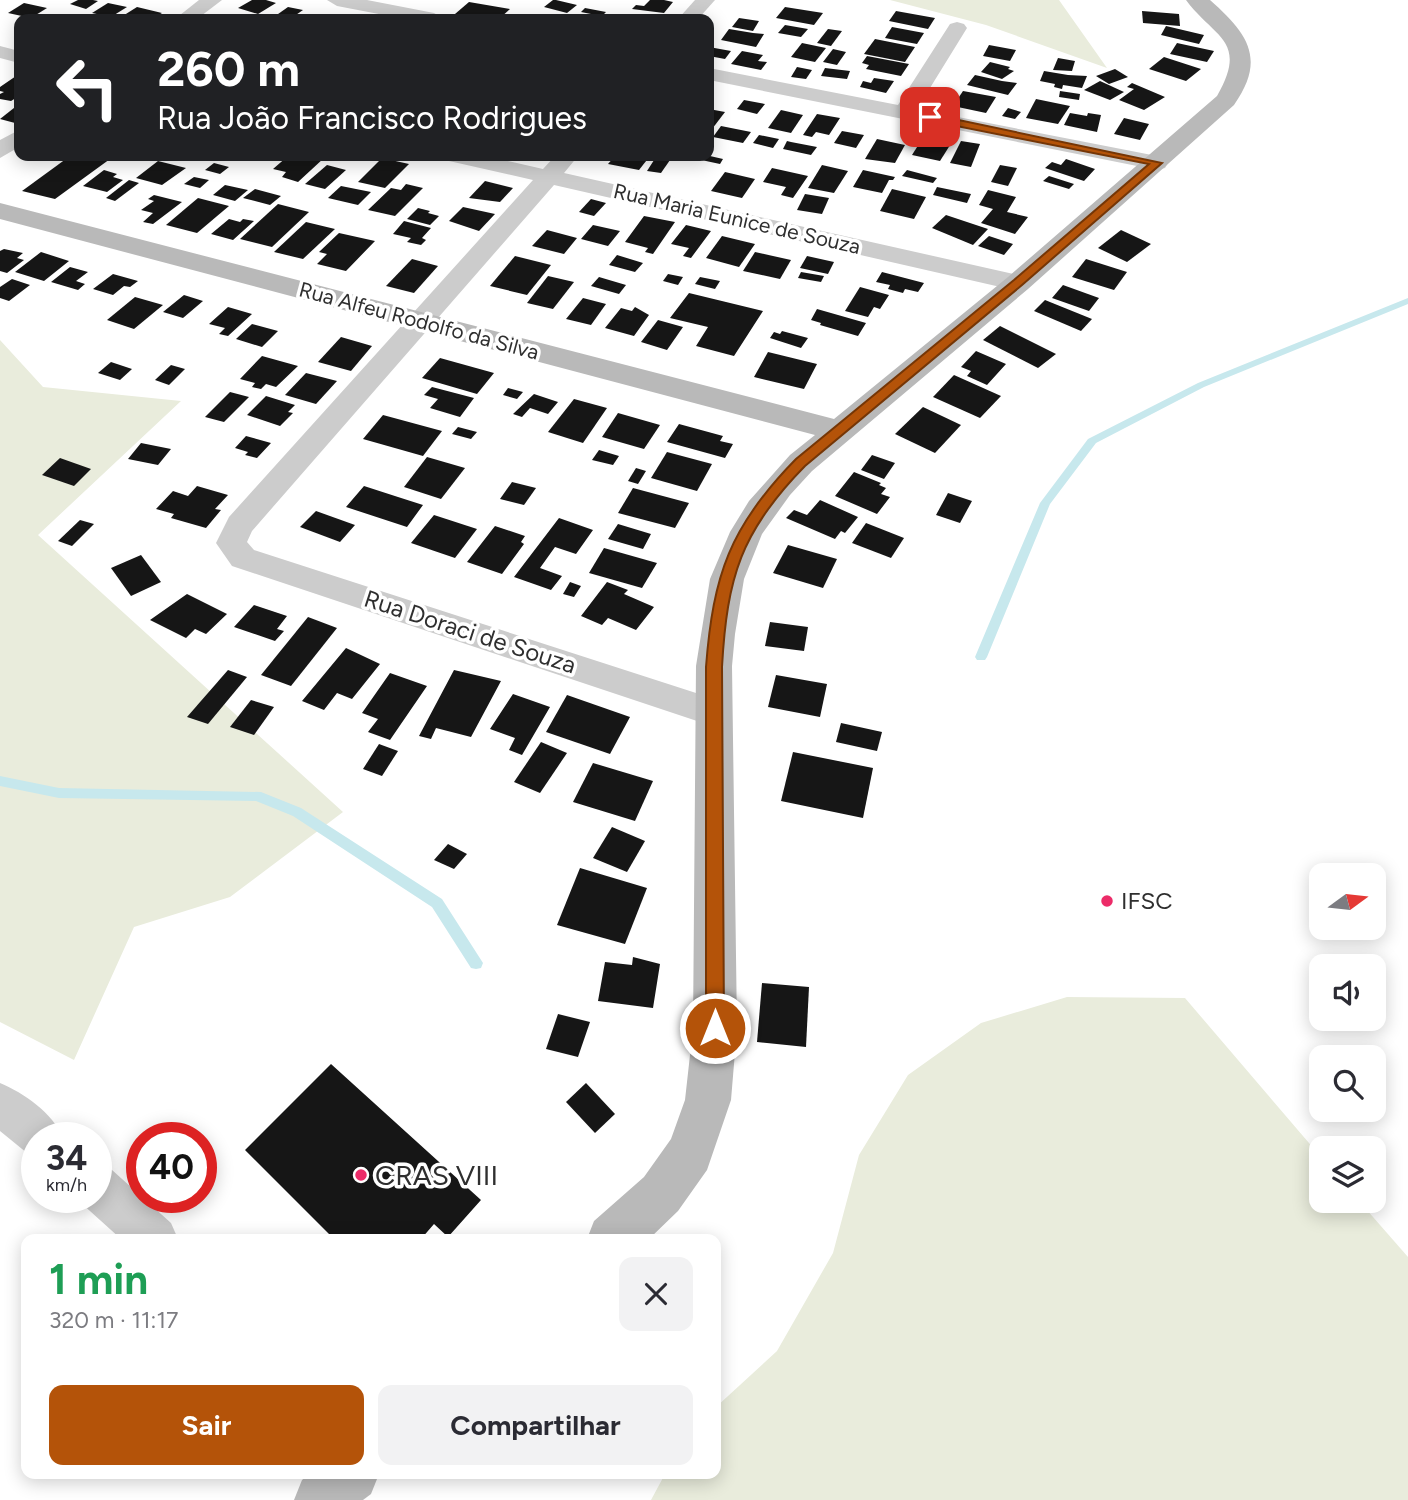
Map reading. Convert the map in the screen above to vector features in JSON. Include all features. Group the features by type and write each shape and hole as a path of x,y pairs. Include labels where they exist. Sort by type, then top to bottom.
{"street":[{"path":"192,14 212,0"},
{"path":"337,0 408,14"},
{"path":"692,14 705,0"},
{"path":"617,1234 661,1194 690,1153 708,1100 715,1028 717,614 728,572 744,532 775,488 837,430 1018,283 1226,100 1238,82 1243,59 1238,43 1197,0"},
{"path":"904,112 957,28"},
{"path":"714,75 1157,163"},
{"name":"Rua Maria Eunice de Souza","path":"479,161 1018,283"},
{"path":"421,321 563,161"},
{"name":"Rua Alfeu Rodolfo da Silva","path":"0,211 837,430"},
{"name":"Rua Doraci de Souza","path":"421,321 240,525 231,544 243,558 715,713"},
{"path":"0,1104 22,1122"},
{"path":"112,1200 149,1234"},
{"path":"322,1500 345,1479"}],"green space":[{"path":"890,0 1059,0 1107,68 986,25"},
{"path":"0,340 43,387 181,401 38,535 343,812 230,897 134,927 74,1060 0,1022"},
{"path":"1067,997 1185,998 1309,1143 1309,1213 1370,1213 1408,1257 1408,1500 651,1500 662,1479 721,1479 721,1402 777,1351 833,1253 859,1155 908,1075 981,1023"}],"building":[{"path":"78,0 98,1 86,9 70,4"},
{"path":"252,0 276,3 258,14 238,8"},
{"path":"553,0 577,5 567,13 544,7"},
{"path":"650,0 673,2 664,13 632,9 636,5 644,6"},
{"path":"469,2 510,9 504,14 455,14"},
{"path":"24,3 47,8 37,14 8,13"},
{"path":"108,3 127,7 116,14 92,13"},
{"path":"137,7 162,13 160,14 126,14"},
{"path":"288,7 303,10 297,14 278,14"},
{"path":"785,7 823,13 814,25 776,18"},
{"path":"585,8 606,12 591,14 581,12"},
{"path":"896,11 935,18 928,29 889,21"},
{"path":"1142,11 1179,14 1180,26 1143,23"},
{"path":"739,18 759,21 753,31 732,27"},
{"path":"785,25 808,29 801,37 778,33"},
{"path":"1166,26 1204,35 1199,44 1161,35"},
{"path":"892,27 924,33 917,44 885,38"},
{"path":"729,29 764,34 756,47 721,40"},
{"path":"828,29 842,31 831,46 817,43"},
{"path":"875,39 915,47 905,62 864,54"},
{"path":"802,43 826,48 815,62 791,57"},
{"path":"1177,43 1214,51 1207,62 1170,54"},
{"path":"989,45 1016,50 1010,61 983,56"},
{"path":"714,48 731,51 725,59 714,57"},
{"path":"833,49 846,52 837,65 823,62"},
{"path":"742,51 763,55 758,61 767,62 761,70 731,64"},
{"path":"867,56 909,64 901,76 866,69 869,65 862,63"},
{"path":"1164,57 1201,69 1186,81 1149,69"},
{"path":"1058,58 1075,61 1072,71 1053,70"},
{"path":"990,62 1010,67 1008,69 1014,71 1002,79 981,72"},
{"path":"797,67 812,70 806,79 791,77"},
{"path":"825,68 850,71 847,79 821,76"},
{"path":"1115,69 1128,77 1109,84 1096,76"},
{"path":"1044,71 1087,76 1082,88 1063,85 1062,89 1054,87 1055,84 1040,81"},
{"path":"975,75 1017,83 1008,95 967,85"},
{"path":"14,77 14,99 0,99 0,94 4,92 0,91 0,87"},
{"path":"874,78 894,81 886,93 860,87 863,81 871,83"},
{"path":"1100,81 1124,92 1110,100 1084,90"},
{"path":"1132,83 1165,97 1144,110 1119,100 1134,89 1127,87"},
{"path":"963,91 996,97 986,113 953,106"},
{"path":"1060,91 1080,94 1079,100 1059,97"},
{"path":"1036,99 1070,106 1058,124 1026,118"},
{"path":"744,100 765,104 757,114 737,109"},
{"path":"14,108 14,123 0,119"},
{"path":"1008,108 1021,112 1015,119 1002,116"},
{"path":"714,110 725,112 714,126"},
{"path":"781,110 803,115 791,133 768,128"},
{"path":"1070,113 1101,115 1097,132 1064,125"},
{"path":"817,114 840,118 829,135 816,132 812,137 803,135"},
{"path":"1124,118 1149,124 1140,140 1114,134"},
{"path":"721,126 751,132 743,143 714,136"},
{"path":"842,131 864,135 856,148 834,143"},
{"path":"759,135 779,139 773,148 753,143"},
{"path":"924,136 952,142 940,161 912,155"},
{"path":"877,139 905,145 895,163 865,159"},
{"path":"787,141 817,147 811,155 783,149"},
{"path":"961,141 980,144 971,167 950,163"},
{"path":"714,157 723,159 720,164 706,161 714,161"},
{"path":"1066,159 1095,169 1084,181 1045,168 1052,162 1061,165"},
{"path":"63,161 107,161 55,199 22,191"},
{"path":"158,161 186,168 162,185 136,178"},
{"path":"282,161 321,161 298,182 282,177 286,172 273,169"},
{"path":"379,161 409,164 385,188 358,182"},
{"path":"611,161 646,161 639,170 608,164"},
{"path":"653,161 669,161 661,173 647,171"},
{"path":"214,163 229,167 220,174 205,170"},
{"path":"327,165 346,170 325,189 305,184"},
{"path":"822,165 848,171 834,193 808,188"},
{"path":"1000,165 1017,168 1008,186 991,182"},
{"path":"772,168 808,176 793,198 781,195 786,187 763,182"},
{"path":"104,170 117,174 113,177 123,180 107,192 83,186"},
{"path":"863,170 895,177 889,180 882,193 853,187"},
{"path":"907,170 937,178 933,183 902,176"},
{"path":"725,172 755,179 742,198 711,191"},
{"path":"1049,176 1074,184 1069,189 1043,181"},
{"path":"194,177 209,180 200,188 184,184"},
{"path":"129,180 139,183 115,201 106,198"},
{"path":"485,181 513,188 500,202 469,198"},
{"path":"406,184 423,188 395,216 368,210 391,188 401,190"},
{"path":"225,185 248,190 235,201 213,195"},
{"path":"341,186 371,192 358,205 328,198"},
{"path":"937,187 971,194 967,203 933,195"},
{"path":"255,189 281,196 270,205 243,198"},
{"path":"892,189 926,197 914,219 880,211"},
{"path":"988,190 1016,197 1007,212 1028,217 1015,234 981,223 993,209 979,205"},
{"path":"805,194 829,198 822,214 797,210"},
{"path":"154,195 182,202 153,224 143,222 153,213 141,210 154,201 148,199"},
{"path":"198,198 229,206 197,233 166,225"},
{"path":"591,199 606,203 594,216 579,212"},
{"path":"278,204 309,212 272,247 240,239"},
{"path":"463,207 495,214 479,231 449,221"},
{"path":"418,208 439,216 430,225 407,219"},
{"path":"946,215 988,229 973,245 932,228"},
{"path":"644,216 675,222 653,254 645,252 648,248 625,242"},
{"path":"229,219 240,222 243,219 254,221 233,240 211,234"},
{"path":"404,221 431,228 422,238 426,240 421,245 407,242 411,238 393,234"},
{"path":"306,222 335,229 303,259 274,252"},
{"path":"593,225 620,231 608,246 581,239"},
{"path":"686,225 711,231 691,258 683,256 689,248 671,244"},
{"path":"547,230 577,238 564,254 532,246"},
{"path":"1121,230 1151,244 1127,262 1098,248"},
{"path":"339,233 375,241 346,271 317,264 327,254 319,252"},
{"path":"722,236 755,244 739,267 706,258"},
{"path":"989,236 1013,244 1004,255 978,246"},
{"path":"4,249 23,253 17,258 24,260 7,273 0,271 0,251"},
{"path":"41,252 69,261 44,281 15,272"},
{"path":"755,252 791,260 780,279 743,271"},
{"path":"617,255 643,263 635,272 609,265"},
{"path":"515,256 551,265 527,295 490,286"},
{"path":"807,256 834,262 828,274 800,268"},
{"path":"412,259 438,266 414,293 386,286"},
{"path":"1086,259 1127,272 1114,290 1072,277"},
{"path":"70,267 88,272 76,281 85,284 78,290 51,282"},
{"path":"801,272 824,276 821,282 798,278"},
{"path":"882,272 924,283 918,292 905,289 903,293 888,289 890,285 876,282"},
{"path":"113,274 138,281 130,287 124,286 113,295 93,289"},
{"path":"668,274 683,277 678,285 663,281"},
{"path":"548,276 574,282 553,309 527,303"},
{"path":"599,277 626,285 619,294 591,286"},
{"path":"700,277 720,281 715,289 695,284"},
{"path":"12,279 30,285 9,301 0,298 0,287"},
{"path":"1063,285 1099,298 1089,311 1052,298"},
{"path":"860,287 889,295 880,309 874,307 868,317 845,311"},
{"path":"689,293 763,311 734,356 696,346 708,327 670,318"},
{"path":"184,295 203,301 183,318 163,312"},
{"path":"135,297 163,305 134,329 107,320"},
{"path":"583,298 606,304 591,325 566,319"},
{"path":"1045,300 1092,319 1081,331 1034,311"},
{"path":"228,307 252,314 228,336 219,334 225,328 209,324"},
{"path":"635,307 649,315 634,336 605,328 621,308 632,311"},
{"path":"817,309 866,323 858,336 811,320"},
{"path":"658,320 683,327 667,350 641,342"},
{"path":"252,324 278,331 262,347 236,339"},
{"path":"1000,326 1056,354 1038,368 983,340"},
{"path":"782,331 808,338 801,348 770,338 774,332 780,334"},
{"path":"341,337 372,346 351,371 318,362"},
{"path":"976,351 1006,364 987,385 967,376 971,371 961,367"},
{"path":"768,352 817,364 804,389 754,377"},
{"path":"262,356 298,366 276,387 266,384 261,389 252,387 255,383 240,379"},
{"path":"440,358 494,373 477,394 422,378"},
{"path":"111,362 132,369 120,380 98,373"},
{"path":"171,365 185,369 169,385 155,380"},
{"path":"306,373 337,381 316,404 285,395"},
{"path":"954,375 1001,396 980,418 933,397"},
{"path":"432,387 474,398 460,417 430,408 438,399 424,395"},
{"path":"508,388 523,392 517,399 503,395"},
{"path":"230,392 249,397 224,422 205,417"},
{"path":"534,394 558,402 548,414 530,408 522,417 513,414"},
{"path":"266,396 295,405 288,412 293,413 280,426 247,415"},
{"path":"574,399 607,408 583,443 548,432"},
{"path":"923,407 961,425 935,453 895,434"},
{"path":"618,413 660,425 644,449 602,437"},
{"path":"383,415 442,431 423,456 363,439"},
{"path":"679,424 723,436 720,441 733,444 725,458 667,442"},
{"path":"458,427 477,432 471,439 452,434"},
{"path":"246,436 271,443 257,458 245,455 248,452 235,448"},
{"path":"141,443 171,449 158,465 128,459"},
{"path":"599,450 619,456 613,465 592,460"},
{"path":"667,452 712,464 697,491 651,478"},
{"path":"872,455 895,463 884,479 861,470"},
{"path":"427,457 465,468 441,499 404,487"},
{"path":"60,458 91,469 74,486 42,475"},
{"path":"636,468 646,471 638,484 628,481"},
{"path":"854,472 881,483 879,485 886,488 881,494 890,497 877,514 835,496"},
{"path":"512,482 536,488 524,505 500,499"},
{"path":"197,486 228,495 215,509 221,510 206,528 171,518 174,514 156,509 173,491 188,496"},
{"path":"364,486 423,505 407,527 346,507"},
{"path":"633,488 689,503 675,528 618,513"},
{"path":"948,493 972,501 960,523 936,515"},
{"path":"820,500 858,517 845,533 841,531 835,539 786,518 794,510 807,515"},
{"path":"316,511 355,525 340,542 300,527"},
{"path":"434,515 477,529 455,558 411,543"},
{"path":"559,518 593,530 576,554 555,547 540,568 562,576 551,590 514,577"},
{"path":"80,520 94,524 72,546 58,541"},
{"path":"866,523 904,538 891,558 852,543"},
{"path":"618,524 651,534 643,549 608,539"},
{"path":"495,526 525,536 521,542 524,544 502,574 467,562"},
{"path":"788,545 837,559 823,588 773,573"},
{"path":"604,548 657,563 642,588 589,573"},
{"path":"141,555 161,582 131,596 111,568"},
{"path":"570,582 581,586 574,597 563,594"},
{"path":"607,582 628,590 624,594 654,607 636,630 608,618 602,625 581,616"},
{"path":"187,594 227,614 206,634 195,629 186,638 150,620"},
{"path":"254,605 287,616 277,629 284,631 275,641 234,627"},
{"path":"308,617 337,628 291,686 261,675"},
{"path":"770,622 808,627 804,651 765,646"},
{"path":"346,648 380,664 352,699 337,693 324,710 302,701"},
{"path":"228,670 247,677 208,724 187,717"},
{"path":"454,670 501,681 471,737 436,728 431,739 419,736"},
{"path":"390,673 427,686 390,740 368,732 378,719 362,713"},
{"path":"776,675 827,684 820,717 768,707"},
{"path":"513,694 550,707 522,755 509,750 515,738 490,729"},
{"path":"567,695 630,717 610,754 546,732"},
{"path":"251,700 274,707 254,735 230,727"},
{"path":"841,723 882,732 877,751 836,742"},
{"path":"541,742 567,753 540,793 514,782"},
{"path":"379,744 398,751 382,776 363,769"},
{"path":"793,752 873,768 863,818 781,801"},
{"path":"593,763 653,781 635,821 573,802"},
{"path":"612,827 645,841 627,872 593,858"},
{"path":"448,844 467,854 454,869 434,860"},
{"path":"580,868 647,888 625,944 557,925"},
{"path":"633,957 660,964 653,1008 598,1001 605,962 632,965"},
{"path":"762,983 809,987 806,1047 757,1042"},
{"path":"558,1014 590,1022 578,1057 546,1049"},
{"name":"CRAS VIII","path":"331,1064 481,1200 451,1234 445,1234 434,1224 425,1234 329,1234 245,1150"},
{"path":"586,1083 615,1114 595,1133 566,1102"}],"waterway":[{"path":"981,657 1045,503 1092,441 1201,385 1408,301"},
{"path":"0,781 59,793 257,796 297,812 437,903 476,963"}],"place":[{"name":"IFSC","path":"1107,901"},
{"name":"CRAS VIII","path":"361,1175"}],"route":[{"path":"715,1028 714,667 717,614 728,572 744,532 775,488 837,430 1018,283 1157,163 930,117"}]}
